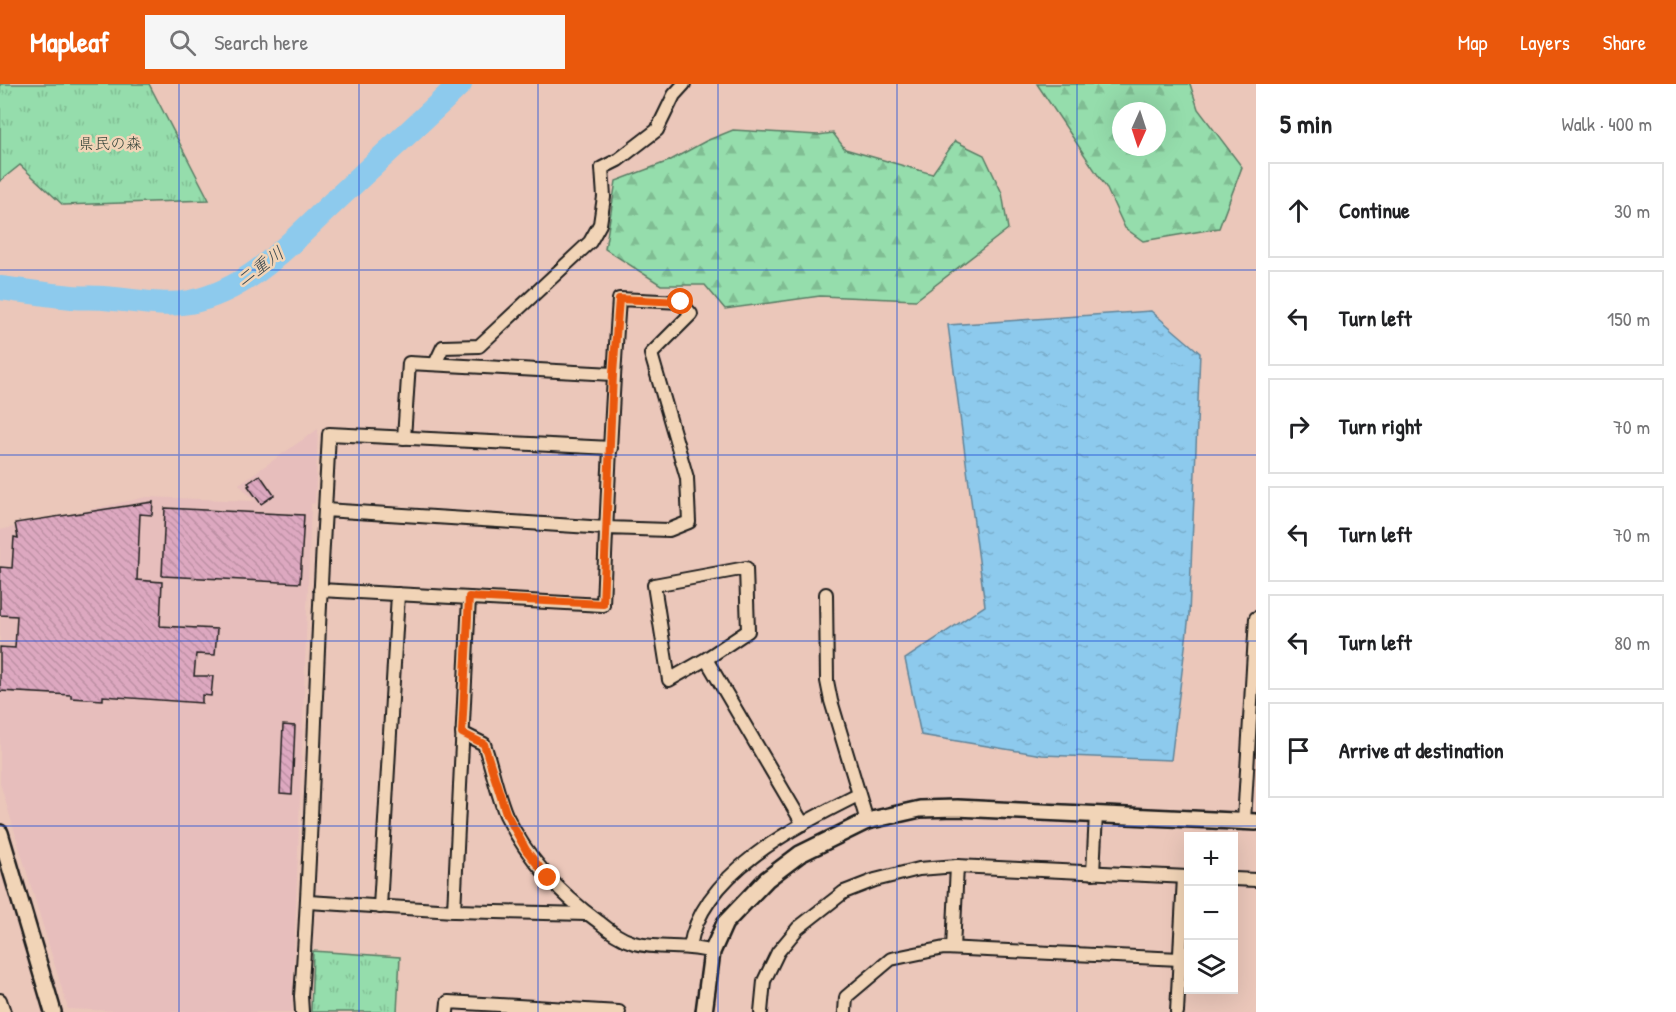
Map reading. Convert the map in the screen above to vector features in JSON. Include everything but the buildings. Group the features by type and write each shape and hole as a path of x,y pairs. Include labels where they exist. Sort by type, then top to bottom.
{"street":[{"path":"435,364 443,347 479,346 591,242 600,224 604,197 602,168 618,160 657,130 674,95 684,84"},
{"path":"320,590 603,604 606,528 611,448 613,374 619,299 681,302 691,314 651,354 687,478 689,522 669,530 606,528 325,510"},
{"path":"405,438 409,363 613,374"},
{"path":"302,1012 329,434 611,448"},
{"path":"746,568 748,631 706,659 669,680 654,585 746,568"},
{"path":"380,907 398,594"},
{"path":"826,594 826,681 867,821"},
{"path":"454,910 469,597"},
{"path":"704,1012 712,952 725,923 766,879 800,854 867,821 920,809 957,808 1250,822 1256,618"},
{"path":"706,659 803,824"},
{"path":"462,733 484,744 506,813 526,850 548,878 587,914 619,937 635,943 677,948 690,947 712,952"},
{"path":"690,947 692,933 710,898 734,872 803,824 858,795"},
{"path":"1093,873 1096,814"},
{"path":"0,834 5,868 53,1012"},
{"path":"953,948 957,866"},
{"path":"761,1012 764,981 778,952 798,928 844,892 875,880 919,869 957,866 1184,877"},
{"path":"1238,879 1256,880"},
{"path":"1177,1012 1185,886"},
{"path":"308,902 380,907 587,914"},
{"path":"845,1012 846,997 891,959 944,948 1180,959"},
{"path":"0,1000 4,1012"},
{"path":"447,1012 448,1002 619,1012"}],"shaded area":[{"path":"318,429 315,503 311,504 292,1012 139,1012 68,1009 0,783 0,530 146,497 254,501 239,484"}],"green space":[{"name":"県民の森","path":"0,84 149,84 209,200 63,205 20,165 0,181"},
{"path":"1037,84 1190,84 1198,109 1242,167 1219,228 1143,241 1125,228 1106,187"},
{"path":"733,130 818,135 833,133 845,149 932,174 955,141 984,155 1002,193 1008,229 916,300 820,296 725,309 705,285 661,285 605,249 616,181 669,161 706,141"},
{"path":"313,951 400,957 397,1012 311,1012"}],"water":[{"path":"1151,311 1200,353 1189,615 1171,760 1042,755 921,735 905,659 985,606 948,325"}],"waterway":[{"name":"二重川","path":"0,288 63,296 158,303 190,302 212,296 252,275 288,246 460,84"}],"route":[{"path":"548,878 526,850 506,813 484,744 462,733 469,597 603,604 613,374 619,299 681,302"}]}
